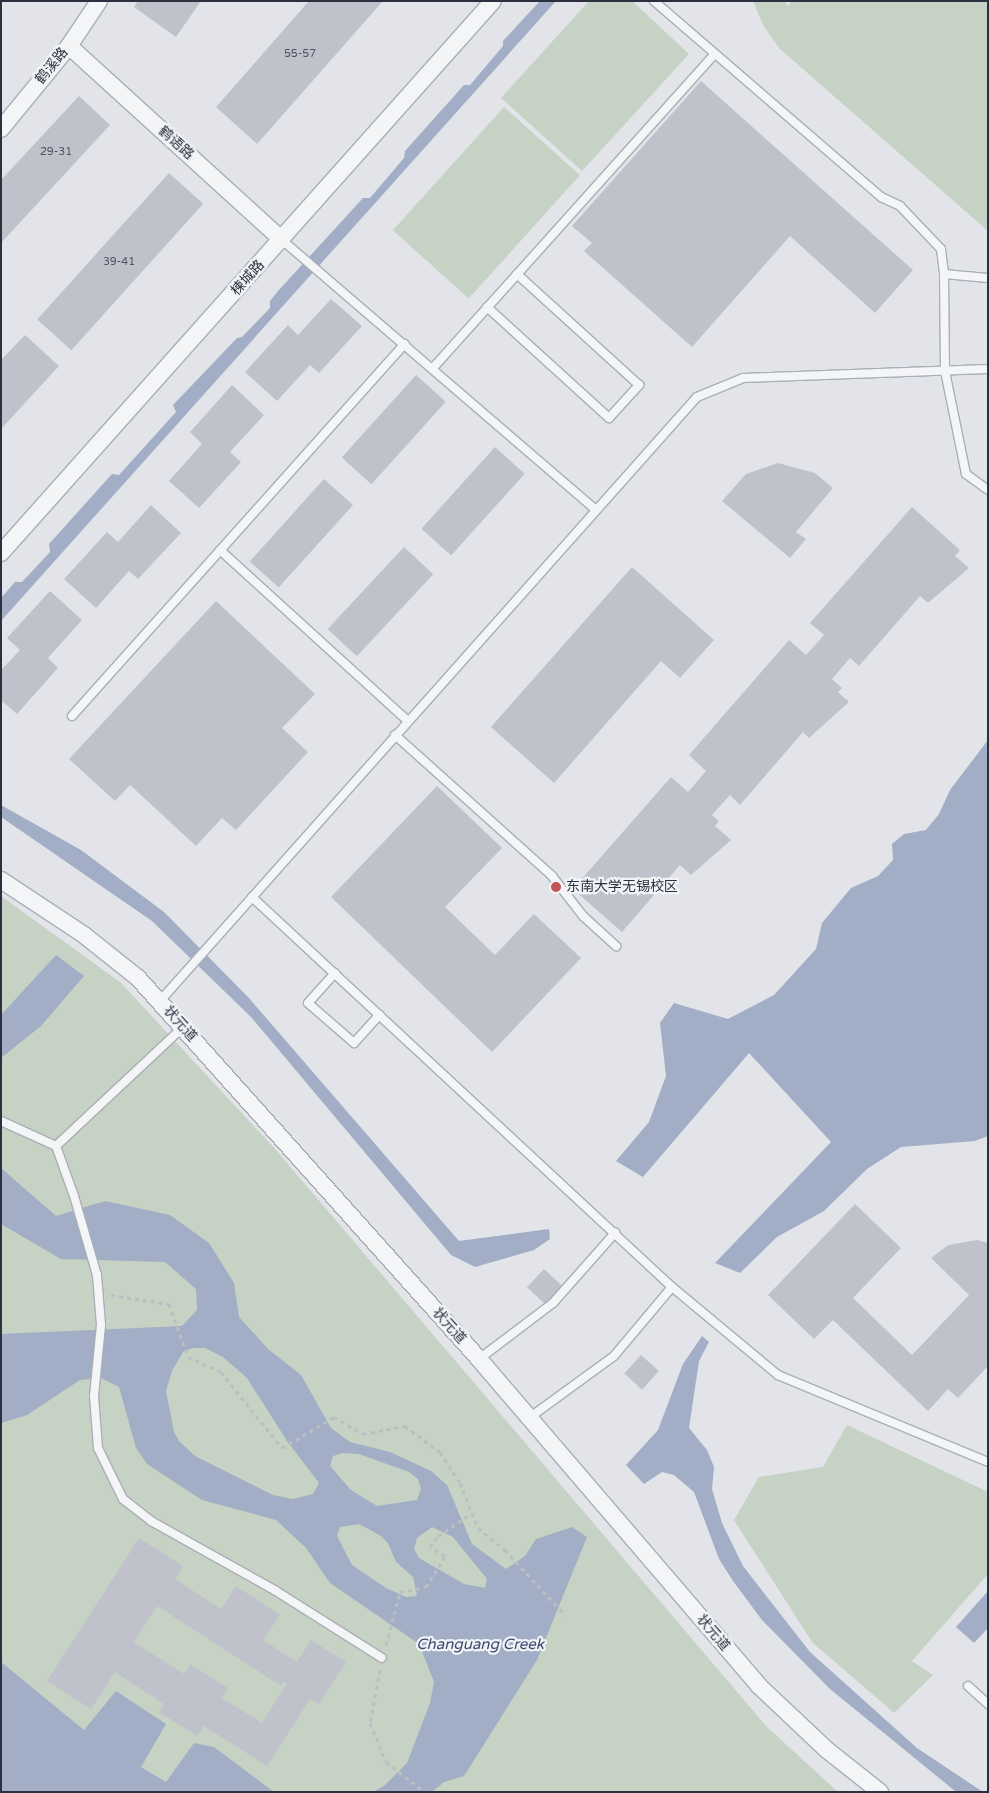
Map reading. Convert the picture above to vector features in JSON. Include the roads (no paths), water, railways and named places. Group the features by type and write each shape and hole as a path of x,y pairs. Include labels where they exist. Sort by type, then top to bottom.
{"street":[{"name":"鹤溪路","path":"1,128 69,46 100,1"},
{"name":"楝城路","path":"1,553 282,240 493,1"},
{"name":"鹤语路","path":"69,46 282,240"},
{"name":"状元道","path":"1,880 84,935 138,978 479,1359 758,1685 827,1750 880,1792"}],"lane":[{"path":"654,1 880,198 900,206 941,249 944,274 944,371 966,474 988,490"},
{"path":"433,368 714,55"},
{"path":"282,240 595,509"},
{"path":"487,308 609,418 639,385 517,274"},
{"path":"944,274 988,278"},
{"path":"72,716 405,344"},
{"path":"160,1001 595,509 697,397 743,378 988,369"},
{"path":"220,550 408,721"},
{"path":"395,736 552,876 583,916 616,946"},
{"path":"252,897 672,1287 778,1375 988,1462"},
{"path":"335,974 308,1003 354,1043 379,1015"},
{"path":"56,1146 183,1027"},
{"path":"1,1121 56,1146 74,1196 97,1275 101,1325 94,1396 98,1448 123,1499 151,1521 276,1591 382,1658"},
{"path":"479,1359 553,1303 615,1233"},
{"path":"529,1418 614,1356 672,1287"},
{"path":"968,1686 988,1704"}],"water":[{"path":"540,1 556,1 1,621 1,598 15,582 22,582 50,552 49,544 112,474 119,475 176,412 173,405 237,338 242,337 270,308 270,301 278,291 363,198 370,198 404,158 405,151 464,85 470,85 503,46 503,41"},
{"path":"988,740 988,1136 975,1141 901,1147 867,1169 824,1211 777,1237 740,1273 715,1263 831,1142 749,1053 643,1177 616,1161 649,1122 666,1076 660,1023 674,1003 728,1019 774,995 816,949 822,923 851,888 878,876 893,860 892,844 904,834 926,830 939,814 950,790"},
{"path":"1,805 81,850 164,912 248,997 459,1241 549,1229 550,1239 534,1250 475,1267 451,1255 251,1017 152,921 1,817"},
{"path":"56,955 84,976 41,1026 1,1058 1,1015"},
{"name":"Changuang Creek","path":"1,1168 56,1216 105,1201 170,1215 209,1243 234,1283 239,1317 268,1349 301,1375 331,1428 350,1442 390,1452 431,1471 447,1485 472,1544 506,1569 525,1556 536,1539 572,1527 587,1537 537,1660 464,1776 444,1782 432,1792 373,1792 384,1786 407,1763 430,1703 434,1682 419,1644 330,1583 306,1548 276,1520 202,1500 147,1464 136,1448 119,1387 101,1378 80,1380 27,1415 1,1423 1,1334 182,1326 197,1310 196,1289 165,1262 61,1259 1,1224","holes":["193,1348 205,1348 223,1357 247,1378 287,1441 319,1483 313,1494 293,1499 273,1495 195,1456 179,1441 174,1432 166,1391 172,1371 183,1352","343,1453 359,1454 409,1472 418,1479 421,1489 417,1500 377,1506 351,1490 330,1466 333,1456","359,1524 381,1536 388,1543 396,1562 413,1577 417,1596 406,1597 386,1588 352,1565 337,1536 340,1527","432,1527 453,1537 487,1579 485,1588 464,1584 419,1558 414,1549 417,1538"]},
{"path":"702,1336 709,1342 699,1361 689,1428 707,1450 714,1467 712,1489 722,1523 743,1566 810,1652 917,1748 983,1792 955,1791 830,1689 762,1620 733,1581 719,1559 694,1492 674,1475 662,1472 644,1484 626,1465 658,1430 683,1364"},
{"path":"988,1591 988,1628 974,1643 956,1627"},
{"path":"1,1662 84,1730 116,1691 166,1724 141,1767 166,1782 194,1743 214,1747 274,1792 1,1792"}],"place":[{"name":"东南大学无锡校区","path":"556,887"}]}
